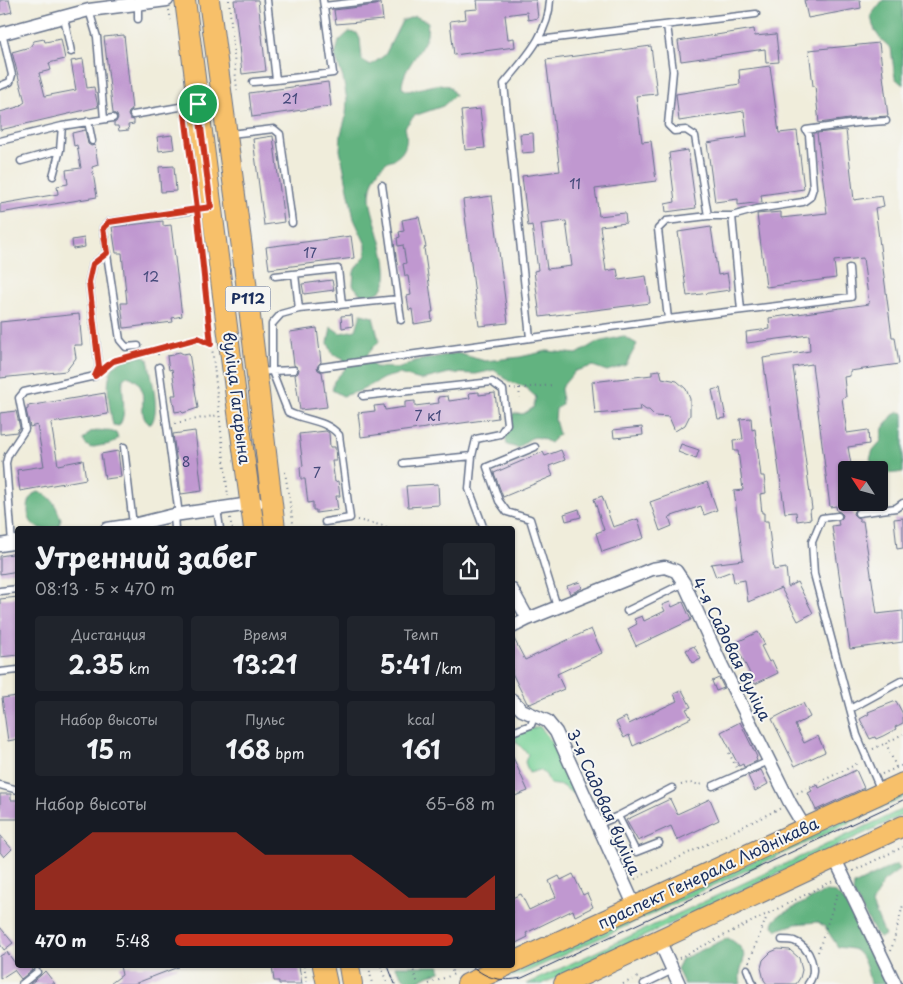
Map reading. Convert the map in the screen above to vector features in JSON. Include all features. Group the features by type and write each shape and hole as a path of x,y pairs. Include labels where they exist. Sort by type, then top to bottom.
{"main road":[{"name":"вуліца Гагарына","path":"174,3 198,104 254,526"},
{"name":"вуліца Гагарына","path":"216,6 226,135 242,248 264,372 275,526"},
{"path":"218,251 242,248"},
{"name":"праспект Генерала Люднікава","path":"515,962 805,828 900,774"},
{"path":"564,984 903,826"},
{"path":"315,968 316,984"},
{"path":"323,968 327,984"},
{"path":"349,968 352,984"},
{"path":"461,976 497,968"}],"street":[{"path":"1,34 64,17 88,5 174,3"},
{"path":"126,526 176,515 272,501"},
{"name":"4-я Садовая вуліца","path":"528,619 652,570 666,567 676,571 684,583 721,664 790,803 805,828"},
{"path":"515,595 528,619 515,626"},
{"name":"3-я Садовая вуліца","path":"515,703 522,710 547,721 556,732 635,907"},
{"path":"834,857 895,984"},
{"path":"659,940 679,984"}],"lane":[{"path":"267,0 276,80"},
{"path":"253,82 333,73 324,3 374,0"},
{"path":"530,338 504,84 539,40 550,7 550,0"},
{"path":"88,5 97,37 104,119"},
{"path":"138,5 138,19"},
{"path":"539,40 756,14"},
{"path":"64,17 71,52"},
{"path":"666,24 673,71 668,125 674,131 686,130 695,136 708,216"},
{"path":"0,86 10,82 12,75 1,34"},
{"path":"133,115 198,104"},
{"path":"0,141 62,126 113,118"},
{"path":"88,121 92,141"},
{"path":"668,319 658,229 666,221 708,216 732,216 757,209 804,202 810,197 813,188 809,135 806,130 886,121"},
{"path":"53,176 60,150 62,126"},
{"path":"226,135 274,129 280,134 292,223"},
{"path":"21,160 60,150"},
{"path":"382,185 401,320"},
{"path":"138,346 126,347 120,340 103,228 109,222 211,207"},
{"path":"732,216 741,310"},
{"path":"10,543 6,463 8,455 25,429 18,398 24,392 95,376 99,367 89,282 93,264 107,253"},
{"path":"322,367 668,319 852,297 849,268"},
{"path":"275,276 338,269 342,304"},
{"path":"295,274 299,309"},
{"path":"325,522 350,518 339,434 323,422 299,417 288,412 264,372 272,324 281,314 299,309 398,299"},
{"path":"159,367 176,515 175,526"},
{"path":"264,372 294,370"},
{"path":"363,396 492,382 502,390 507,424 500,434 476,439 472,456 469,489 483,526"},
{"path":"124,447 133,525"},
{"path":"536,447 487,467 499,501 506,512 530,519 557,608"},
{"path":"403,463 472,456"},
{"path":"858,513 896,508 903,503"},
{"path":"220,526 223,508"},
{"path":"838,516 822,518 812,542 814,574 857,735 878,785"},
{"path":"627,611 684,583"},
{"path":"0,592 15,590"},
{"path":"0,672 15,670"},
{"path":"850,709 903,680"},
{"path":"515,731 531,725 535,715"},
{"path":"713,786 769,761"},
{"path":"0,784 15,789"},
{"path":"597,825 672,788"},
{"path":"618,816 636,852 659,843"},
{"path":"782,940 793,941 803,947 810,956 813,966 811,980 808,984"},
{"path":"644,984 671,966"},
{"path":"747,969 753,984"},
{"path":"22,984 37,972"}],"path":[{"path":"172,29 174,3"},
{"path":"216,6 231,11"},
{"path":"203,267 219,415 223,508 231,526"},
{"path":"95,376 113,361 198,338 211,344"},
{"path":"502,390 553,385"},
{"path":"519,388 520,398"},
{"path":"166,424 219,415"},
{"path":"350,518 384,526"},
{"path":"900,774 886,743 903,734"},
{"path":"729,753 740,774"},
{"path":"624,885 790,803 798,791 855,765"},
{"path":"878,785 900,774 903,765"},
{"path":"672,788 688,783 713,786"},
{"path":"671,966 903,847"},
{"path":"813,966 844,876"},
{"path":"887,968 903,904"},
{"path":"747,969 767,916"},
{"path":"304,968 307,984"},
{"path":"369,968 372,984"},
{"path":"382,968 387,984"},
{"path":"413,968 418,984"},
{"path":"429,984 461,976"},
{"path":"623,984 638,977"}],"green space":[{"path":"883,0 903,0 903,85 895,78 891,48 877,34 872,21 871,15"},
{"path":"415,16 428,22 427,34 405,75 402,88 408,91 440,84 449,86 455,95 443,106 414,116 405,127 406,145 402,153 383,165 374,178 370,198 385,259 386,274 384,287 375,294 360,294 353,285 354,272 366,255 366,245 354,219 340,150 347,100 343,78 335,56 339,41 349,32 357,33 360,39 362,60 371,65 385,55 402,21"},
{"path":"361,314 373,317 379,341 367,355 375,367 400,368 415,361 457,353 485,361 520,357 547,351 577,354 595,343 623,336 637,344 626,365 607,371 593,366 575,371 561,388 562,404 556,409 555,420 559,434 550,443 536,437 526,441 518,448 507,445 505,436 512,424 513,413 523,414 533,408 536,397 525,387 510,382 494,370 476,374 449,373 421,380 399,374 384,378 360,391 343,396 332,390 334,381 345,369 343,358 333,355 328,343 331,327 340,333 356,330"},
{"path":"144,356 148,359 153,384 154,418 151,424 146,421 143,415 140,386 136,380 127,376 123,379 124,410 122,421 119,426 113,425 108,393 112,369 123,360"},
{"path":"899,412 903,413 903,472 888,473 888,461 872,461 870,459 873,450 881,441 883,428 893,415"},
{"path":"106,430 116,433 118,438 116,441 91,448 83,440 90,432"},
{"path":"38,492 51,499 61,519 59,526 36,526 31,522 28,507 33,494"},
{"path":"539,726 570,769 575,782 573,794 563,786 550,784 546,775 540,770 529,773 525,762 528,754 516,742 515,735"},
{"path":"903,792 903,798 520,975 505,976"},
{"path":"903,809 903,815 542,984 527,984"},
{"path":"897,864 899,870 883,882 872,904 885,935 880,938 853,893 854,885"},
{"path":"824,892 835,893 849,908 887,984 870,984 866,965 861,956 853,949 838,947 825,927 818,922 795,924 777,930 773,926 774,920 780,915"},
{"path":"728,938 737,944 744,955 740,977 741,984 684,984 677,969 682,959"},
{"path":"396,968 440,968 440,972 429,975 412,984 404,979"}],"building":[{"path":"0,0 9,0 12,12 0,15"},
{"path":"234,0 258,0 266,71 242,74"},
{"path":"477,0 536,0 538,18 528,20 527,12 505,15 508,39 514,38 515,47 454,55 450,21 466,19 465,10 478,9"},
{"path":"804,0 860,0 861,8 808,18"},
{"path":"381,3 383,20 336,24 334,10"},
{"path":"754,29 755,36 776,34 779,62 766,63 765,49 681,61 678,41"},
{"path":"124,35 132,110 128,115 130,119 134,120 134,124 128,125 129,130 119,131 118,126 114,126 118,118 113,113 104,37"},
{"path":"44,39 45,42 61,39 65,59 49,63 51,70 39,73 45,96 76,90 71,61 83,59 87,88 94,87 98,107 0,130 0,112 18,107 25,102 12,52 30,47 34,41"},
{"path":"879,43 888,116 819,123 809,50"},
{"path":"651,46 657,94 636,96 642,142 651,141 656,181 595,189 599,216 625,213 626,223 600,226 606,271 617,269 619,280 646,276 650,303 540,317 534,271 538,270 532,225 528,226 522,176 560,171 546,60","holes":["566,221 572,266 547,269 541,224"]},
{"path":"770,66 779,133 797,131 804,189 761,195 762,202 738,205 738,199 715,202 707,143 747,137 744,111 679,121 676,94 740,84 739,70"},
{"path":"328,82 331,106 252,117 249,93"},
{"path":"480,109 485,148 465,150 461,111"},
{"path":"85,130 88,144 91,146 95,145 98,165 92,167 97,197 0,213 0,204 58,194 57,186 68,184 66,170 81,168 77,145 74,146 72,133"},
{"path":"846,130 854,200 882,196 884,206 875,208 892,337 895,337 899,364 850,371 850,376 844,377 846,397 842,398 847,433 868,430 869,444 848,447 850,461 838,461 838,511 854,511 853,514 859,518 859,521 863,521 877,614 903,611 903,642 850,649 832,526 839,525 838,521 843,515 837,511 836,506 830,507 812,364 793,367 812,509 810,510 811,519 797,521 796,512 785,513 763,358 810,351 809,335 747,343 746,332 770,329 769,318 869,304 863,258 834,261 836,278 766,287 757,214 781,212 781,218 827,213 817,133"},
{"path":"533,133 534,152 522,153 520,134"},
{"path":"172,135 174,149 159,151 157,137"},
{"path":"273,136 284,222 264,225 253,139"},
{"path":"688,150 696,208 666,212 665,204 675,202 669,153"},
{"path":"174,166 176,191 161,192 159,167"},
{"path":"492,196 508,323 479,326 463,200"},
{"path":"419,217 426,247 424,248 433,312 431,312 432,321 414,324 412,309 409,310 407,296 411,295 408,276 405,276 403,264 406,263 403,245 398,246 397,238 400,237 399,232 404,231 402,220"},
{"path":"163,221 163,226 171,225 182,316 172,318 173,322 124,328 121,303 127,303 122,253 116,253 112,227"},
{"path":"711,227 718,275 727,273 730,290 687,296 678,232"},
{"path":"351,236 354,258 269,269 266,247"},
{"path":"84,238 85,247 73,249 72,240"},
{"path":"332,280 334,290 304,294 302,284"},
{"path":"79,314 82,345 74,345 76,358 66,371 0,378 0,322"},
{"path":"352,315 353,326 342,328 341,316"},
{"path":"317,328 321,362 317,367 322,372 327,407 300,410 295,375 299,369 294,365 290,332"},
{"path":"180,352 183,354 189,353 198,408 183,413 181,411 175,412 172,395 176,395 172,369 169,370 167,356"},
{"path":"660,370 662,378 677,381 686,389 690,399 690,415 685,425 675,431 669,417 655,416 649,410 639,405 640,410 595,414 592,382 652,375 652,371"},
{"path":"720,388 726,418 718,419 712,390"},
{"path":"479,392 479,395 495,393 498,418 361,437 358,413 375,411 374,406 384,405 385,410 405,407 405,402 415,401 415,406 439,403 438,397 448,396 449,401 470,398 469,393"},
{"path":"105,393 108,414 51,423 58,465 83,460 86,479 20,491 17,470 44,466 37,425 30,427 26,410 28,406"},
{"path":"16,411 20,428 17,432 0,434 0,413"},
{"path":"751,418 752,430 755,429 761,476 764,476 766,493 760,494 762,513 764,513 764,521 768,521 774,570 786,568 788,587 797,582 813,613 798,621 781,588 748,602 745,580 734,582 732,571 716,577 711,564 743,560 734,491 743,490 738,451 734,451 733,440 743,439 740,419"},
{"path":"642,427 643,435 614,438 613,430"},
{"path":"195,431 202,491 181,494 173,434"},
{"path":"326,431 329,433 330,447 335,447 336,461 332,461 335,482 338,481 340,496 336,496 338,510 316,513 316,510 313,510 313,502 308,503 305,479 301,479 300,467 303,466 299,434"},
{"path":"681,444 699,450 696,459 678,452"},
{"path":"561,450 565,460 549,466 553,476 503,497 494,473 543,452 545,456"},
{"path":"118,451 121,477 105,479 101,454"},
{"path":"707,482 717,510 704,515 701,506 669,517 672,526 660,531 650,502"},
{"path":"438,484 439,505 408,507 406,486"},
{"path":"602,496 613,527 638,519 644,538 602,552 596,533 604,530 594,499"},
{"path":"579,509 581,517 566,521 564,514"},
{"path":"903,518 903,548 897,549 894,519"},
{"path":"15,554 15,572 0,574 0,556"},
{"path":"580,582 582,588 570,594 567,586"},
{"path":"15,597 15,655 0,657 0,599"},
{"path":"670,602 672,607 683,602 691,620 636,646 628,629 637,624 634,619 642,616 644,621 665,611 662,605"},
{"path":"591,629 602,653 557,674 564,689 530,704 527,703 515,679 515,641 525,660"},
{"path":"758,632 765,645 761,646 769,662 772,660 778,673 755,684 735,643"},
{"path":"694,646 701,659 693,663 686,650"},
{"path":"719,678 724,688 716,691 712,681"},
{"path":"682,690 691,707 686,709 691,718 633,746 629,735 624,738 616,722 626,717 629,724 677,701 674,694"},
{"path":"15,696 15,740 8,741 2,698"},
{"path":"896,701 903,714 903,723 883,736 870,739 860,719 869,714 868,712"},
{"path":"803,703 810,717 795,725 804,743 818,736 825,752 795,766 772,719"},
{"path":"740,722 757,757 757,761 744,767 743,764 739,766 721,732"},
{"path":"515,762 528,791 515,796"},
{"path":"761,770 768,784 755,791 748,776"},
{"path":"856,770 864,788 816,810 808,793 812,791 810,788 818,785 819,788"},
{"path":"0,794 11,794 11,800 15,800 15,819 0,819"},
{"path":"670,799 677,814 710,799 719,820 677,840 671,826 638,841 626,820"},
{"path":"0,835 12,849 4,857 0,852"},
{"path":"573,874 583,895 587,893 593,907 575,916 573,910 526,933 528,937 515,944 515,897 521,894 529,910 556,897 549,881 559,876 561,880"},
{"path":"0,927 13,943 4,950 0,944"},
{"path":"778,949 790,950 799,958 802,970 796,984 767,984 764,980 761,968 763,960 771,952"},
{"path":"7,952 15,963 15,968 30,968 32,970 21,979 14,970 0,979 0,956"},
{"path":"120,968 175,968 134,984 110,984 122,975"},
{"path":"272,968 299,968 302,984 279,984 279,981 274,981"},
{"path":"45,971 55,984 30,984 40,976"}],"tram line":[{"path":"475,968 489,977 507,980 522,978 903,800"},
{"path":"389,968 395,984"}],"route":[{"path":"198,104 184,106 197,209 109,222 103,228 107,253 93,264 89,282 99,367 95,376 113,361 198,338 211,344 197,209 211,207 198,104"}]}
